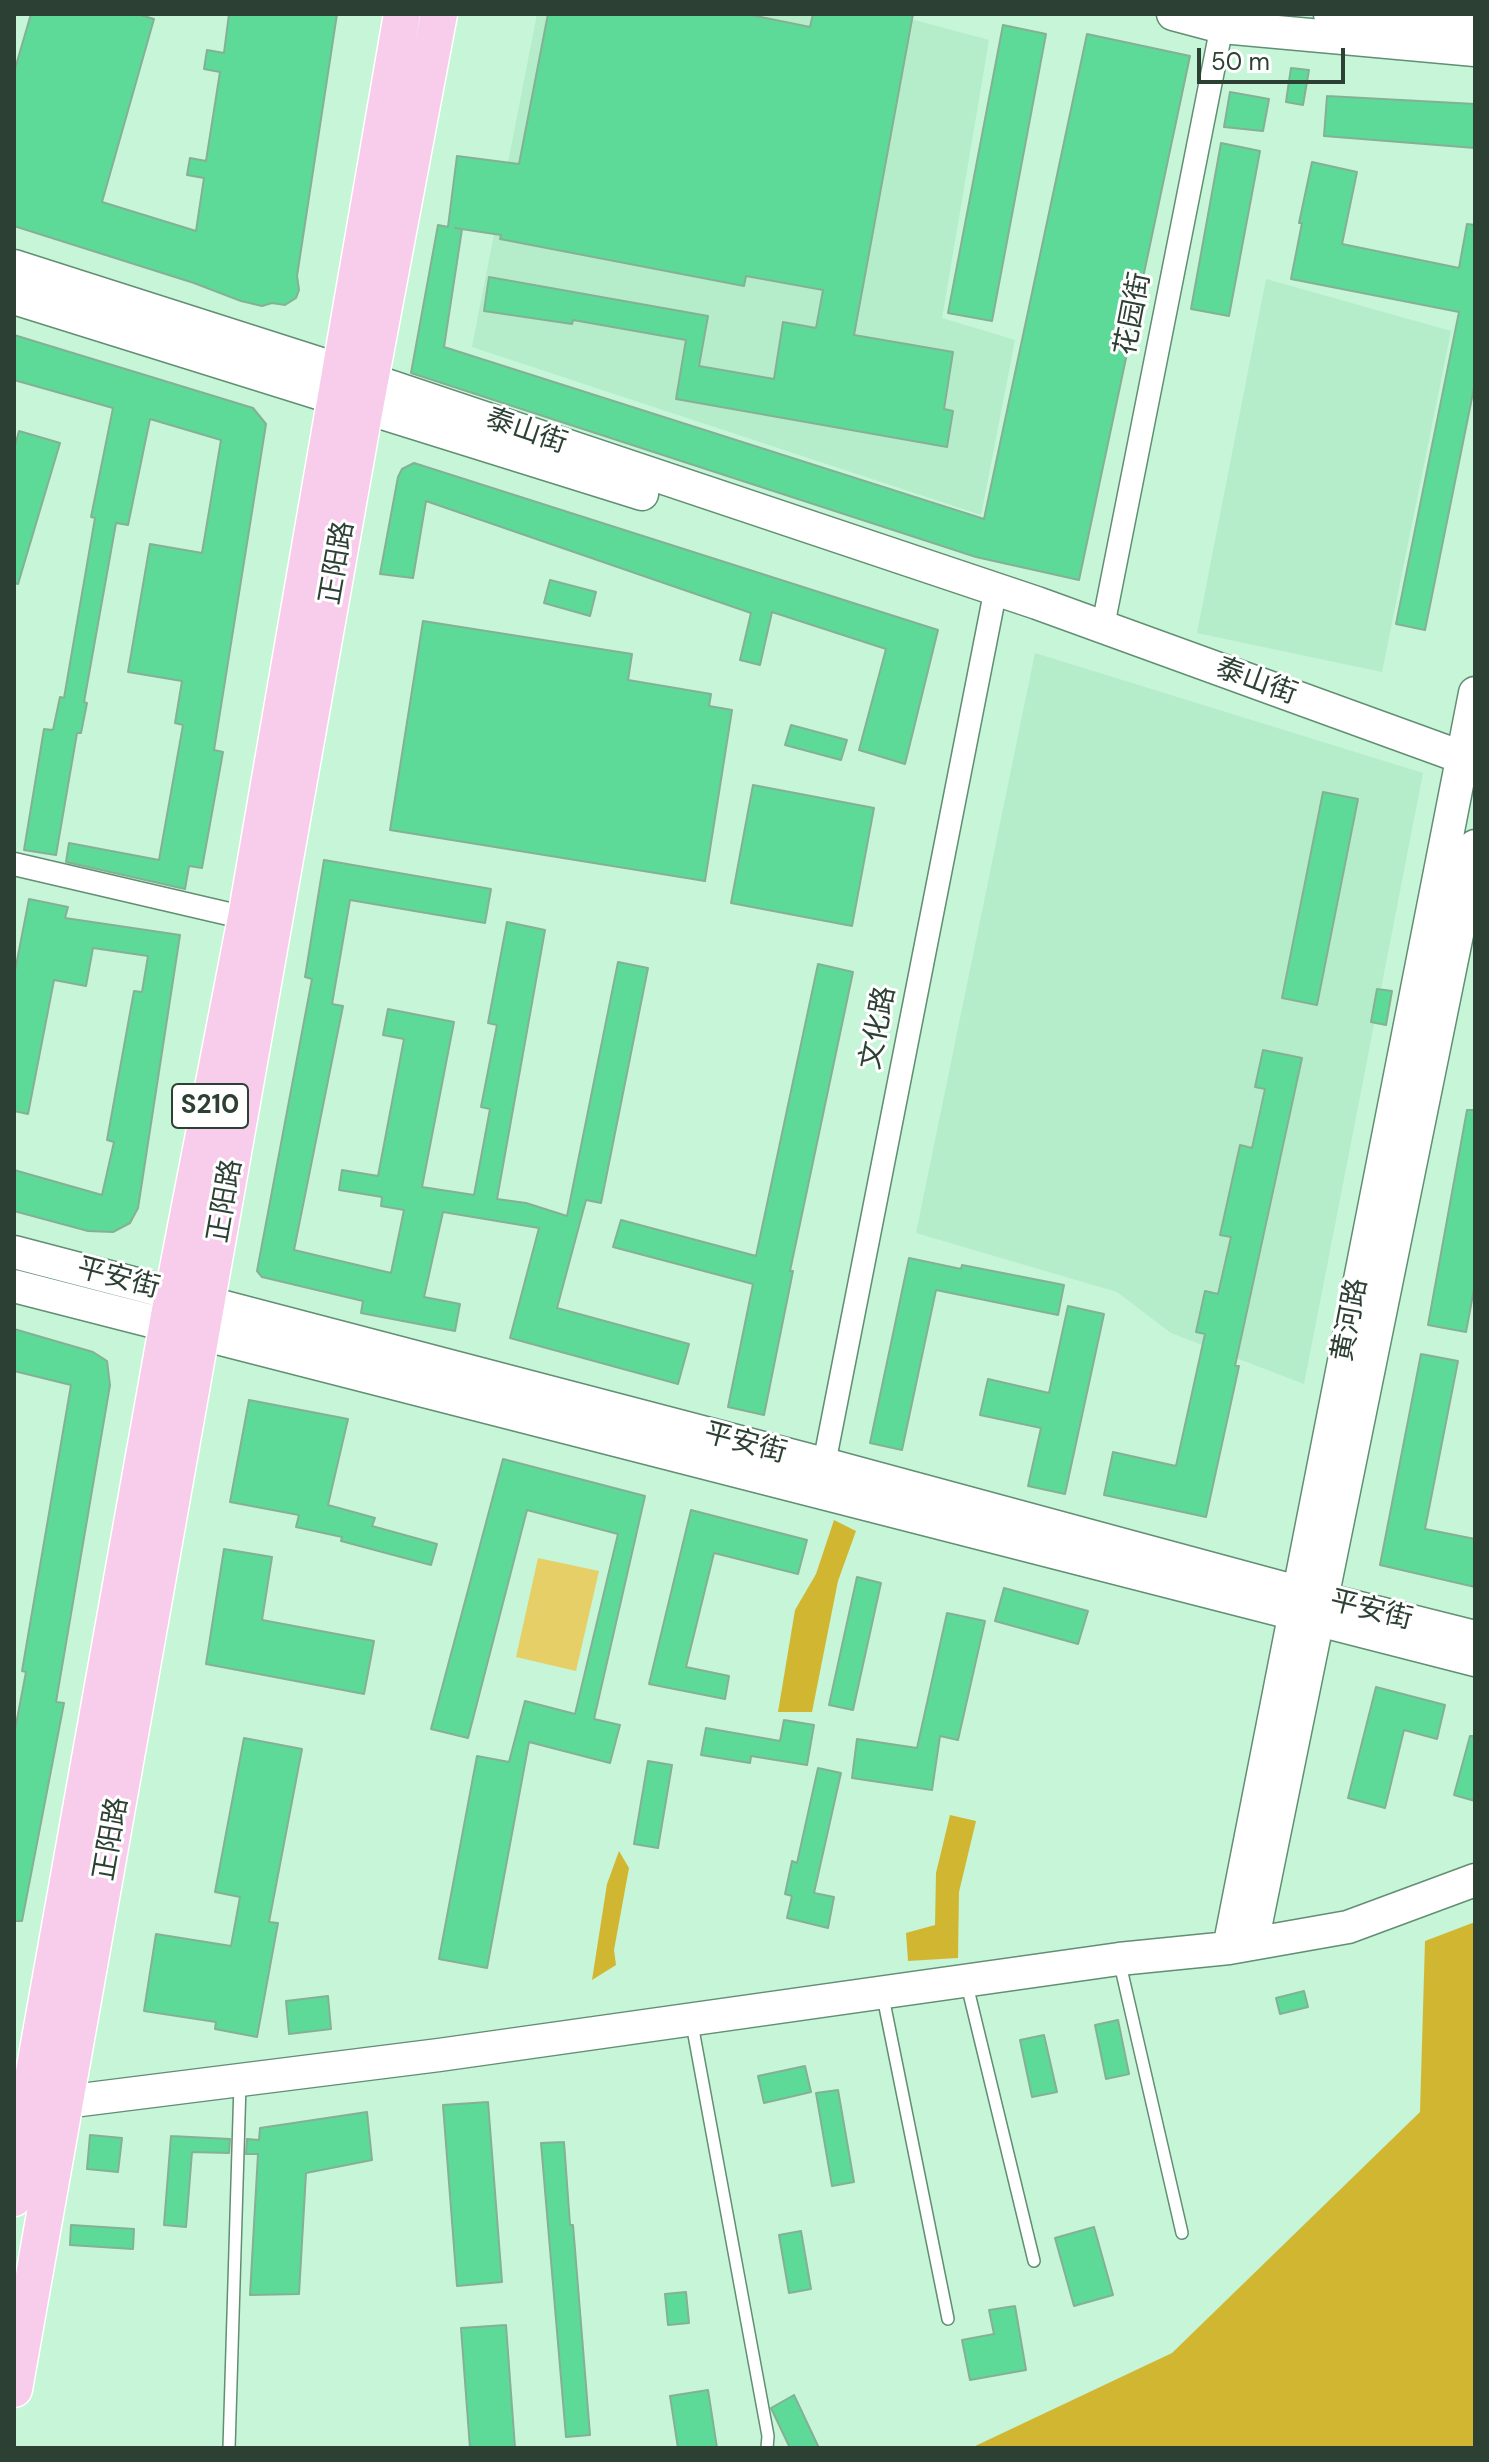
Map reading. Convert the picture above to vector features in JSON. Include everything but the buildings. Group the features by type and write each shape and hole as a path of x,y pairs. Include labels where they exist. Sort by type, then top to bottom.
{"main road":[{"name":"正阳路","path":"14,2198 21,2105 187,1314 352,389 402,14"},
{"name":"正阳路","path":"14,2389 65,2103 246,918 352,389 439,14"},
{"path":"1173,14 1475,50"},
{"path":"1330,14 1475,25"},
{"name":"泰山街","path":"14,266 352,389 993,603 1037,603"},
{"name":"泰山街","path":"14,298 352,389 1037,603 1468,760"},
{"name":"黄河路","path":"1241,1946 1468,760 1475,693"},
{"name":"黄河路","path":"1308,1607 1475,846"},
{"name":"平安街","path":"14,1252 187,1314 1308,1607 1475,1637"},
{"name":"平安街","path":"14,1286 187,1314 824,1464 1308,1607 1475,1660"},
{"path":"21,2105 65,2103 439,2055 1119,1959 1241,1946 1348,1927 1475,1880"}],"street":[{"name":"花园街","path":"1103,626 1223,20"},
{"name":"文化路","path":"824,1464 993,603"},
{"path":"14,864 246,918"}],"lane":[{"path":"1119,1959 1182,2233"},
{"path":"966,1980 1034,2261"},
{"path":"882,1992 948,2319"},
{"path":"691,2019 768,2436 767,2448"},
{"path":"229,2448 240,2079"}],"shaded area":[{"path":"537,14 892,14 989,40 942,318 1015,340 981,515 472,347"},
{"path":"1266,279 1451,331 1382,672 1197,633"},
{"path":"1035,653 1423,773 1304,1384 1171,1333 1117,1292 916,1233"},
{"path":"834,1520 856,1531 838,1581 812,1712 778,1712 795,1610 816,1574"},
{"path":"538,1558 599,1571 576,1671 516,1657"},
{"path":"950,1815 976,1821 959,1892 958,1958 908,1961 906,1933 935,1925 936,1873"},
{"path":"619,1851 629,1868 614,1950 616,1965 592,1980 607,1884"},
{"path":"1475,1922 1475,2448 971,2448 1172,2353 1420,2112 1425,1941"}]}
